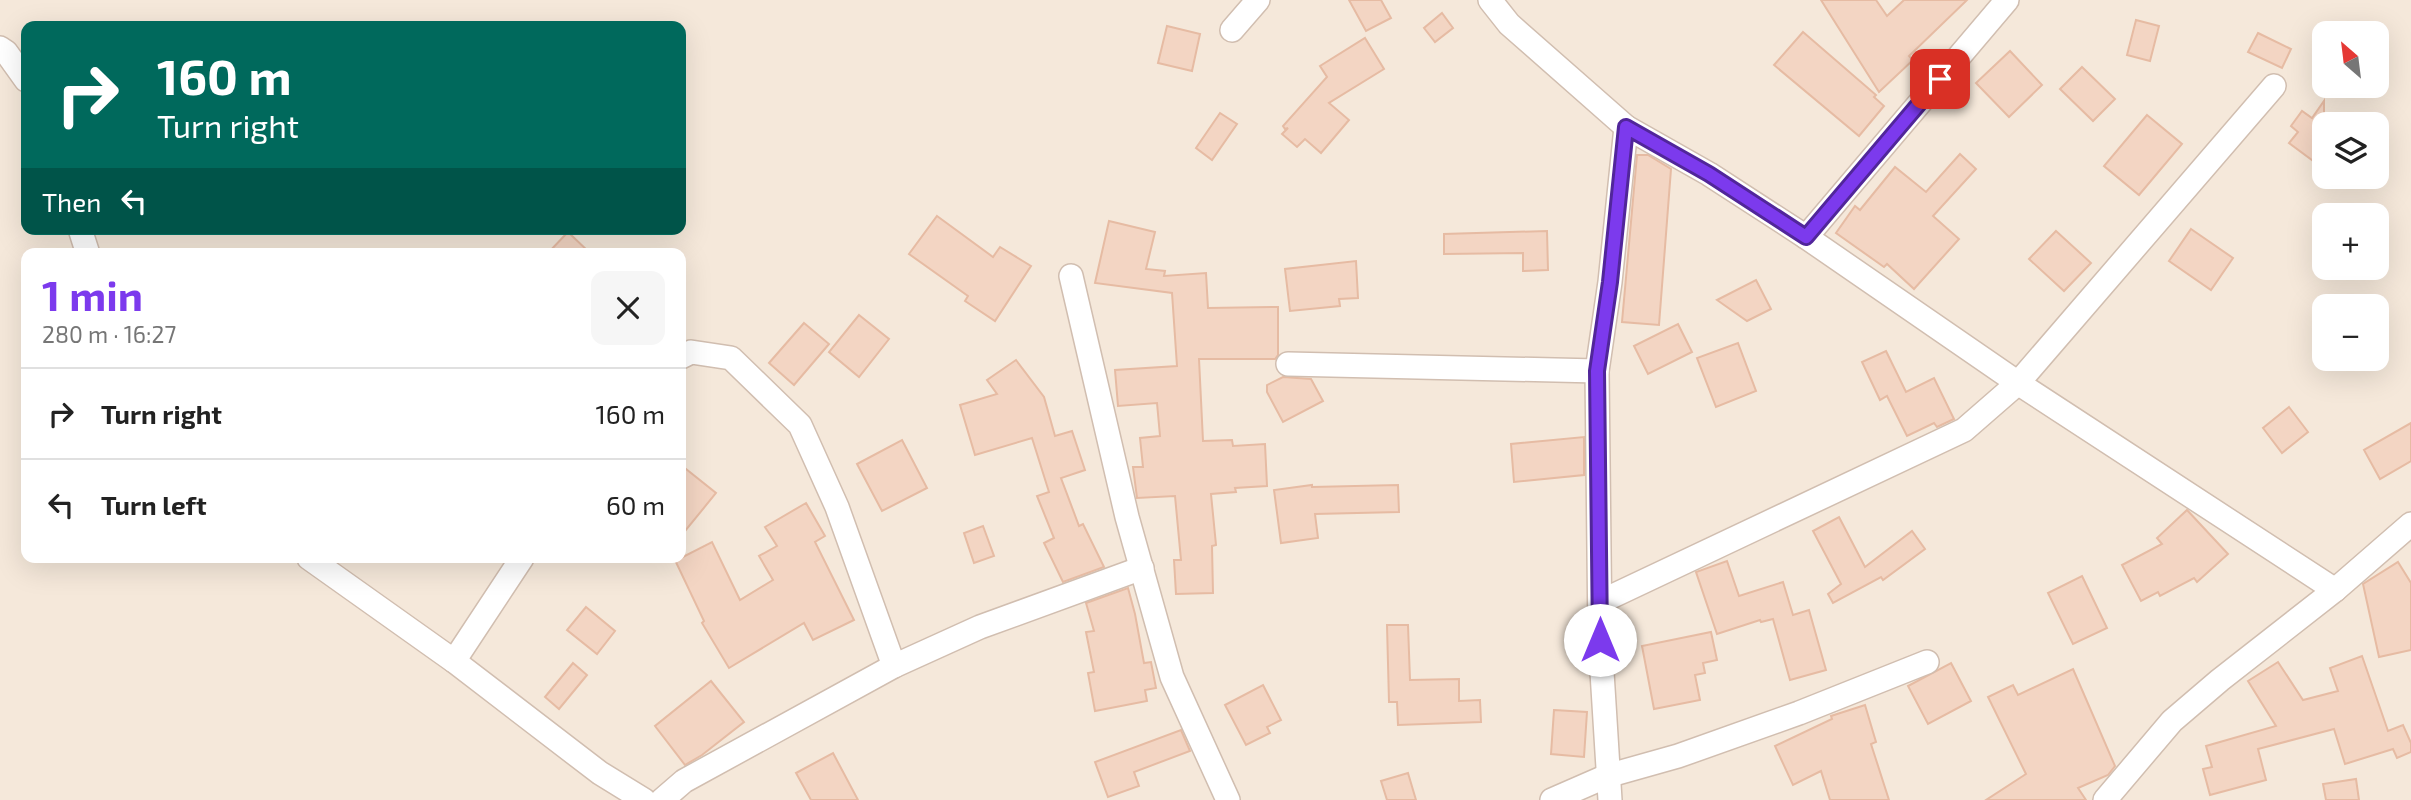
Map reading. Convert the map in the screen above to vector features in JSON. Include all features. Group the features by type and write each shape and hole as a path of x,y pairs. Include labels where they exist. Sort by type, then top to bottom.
{"street":[{"path":"1232,30 1258,0"},
{"path":"1490,0 1509,24 1626,127 1709,174 1806,237 2018,383 2335,590"},
{"path":"1806,237 2007,0"},
{"path":"0,48 21,73"},
{"path":"1601,602 1964,430 2018,383 2274,86"},
{"path":"1610,800 1601,602 1597,371 1610,282 1626,127"},
{"path":"1071,276 1127,517 1172,677 1228,800"},
{"path":"686,355 691,352 731,358 800,425 837,507 894,666"},
{"path":"1288,364 1597,371"},
{"path":"2105,800 2172,722 2220,680 2335,590 2411,524"},
{"path":"316,563 454,660 600,773 644,800"},
{"path":"454,660 520,563"},
{"path":"662,800 684,781 894,666 980,627 1142,568"},
{"path":"1552,800 1607,776 1690,752 1799,713 1927,662"}],"shaded area":[{"path":"0,0 2411,0 2411,800 0,800"}],"building":[{"path":"1349,0 1381,0 1391,18 1366,31"},
{"path":"1821,0 1876,0 1887,16 1904,0 1967,0 1909,56 1913,60 1879,92"},
{"path":"1442,13 1453,28 1435,42 1424,28"},
{"path":"2136,20 2159,26 2150,61 2127,55"},
{"path":"1167,26 1200,34 1192,71 1158,63"},
{"path":"1803,32 1876,95 1874,97 1884,106 1859,136 1774,65"},
{"path":"2258,33 2291,49 2282,68 2248,52"},
{"path":"1365,38 1384,69 1329,103 1349,120 1321,153 1305,139 1297,147 1282,134 1288,128 1283,126 1327,77 1320,66"},
{"path":"2010,51 2042,85 2009,117 1976,83"},
{"path":"2082,67 2115,99 2093,121 2060,89"},
{"path":"2324,101 2324,112 2316,112"},
{"path":"2302,111 2312,118 2312,160 2289,143 2298,132 2291,126"},
{"path":"1220,113 1237,124 1212,160 1196,148"},
{"path":"2147,115 2182,144 2139,195 2104,166"},
{"path":"1960,154 1976,169 1933,216 1959,239 1914,289 1887,264 1884,267 1836,233 1855,206 1860,210 1895,167 1926,192"},
{"path":"1637,155 1648,155 1671,169 1659,325 1622,322"},
{"path":"937,216 993,257 1000,247 1031,266 995,321 965,301 968,296 909,254"},
{"path":"1109,221 1155,232 1146,269 1165,271 1164,276 1206,273 1208,308 1278,307 1278,355 1275,359 1199,359 1203,441 1232,440 1233,446 1265,444 1267,486 1235,488 1236,492 1211,494 1216,545 1212,546 1213,593 1176,594 1174,560 1181,560 1175,496 1137,498 1133,467 1143,467 1140,438 1160,436 1157,403 1118,406 1115,370 1177,366 1172,293 1095,283"},
{"path":"2191,229 2233,258 2211,290 2169,261"},
{"path":"1547,231 1548,270 1523,271 1523,253 1444,254 1444,234"},
{"path":"2056,231 2091,263 2064,291 2029,259"},
{"path":"565,235 571,235 585,248 553,248"},
{"path":"1356,261 1358,298 1339,299 1340,306 1290,311 1285,269"},
{"path":"1756,280 1771,309 1747,321 1717,300"},
{"path":"859,315 889,339 859,377 829,352"},
{"path":"804,323 829,344 794,385 769,363"},
{"path":"1678,324 1692,352 1648,374 1634,346"},
{"path":"1738,343 1756,391 1716,407 1697,358"},
{"path":"1886,351 1906,392 1934,378 1954,419 1937,427 1934,423 1907,436 1887,396 1880,400 1862,362"},
{"path":"1016,360 1044,397 1055,436 1072,431 1085,470 1061,478 1079,526 1083,524 1104,567 1063,582 1044,543 1054,538 1037,496 1049,492 1032,438 975,455 960,405 997,394 987,380"},
{"path":"1283,377 1311,379 1323,401 1283,422 1267,392 1267,385"},
{"path":"2289,407 2308,432 2282,453 2263,428"},
{"path":"2411,423 2411,461 2380,479 2364,450"},
{"path":"1584,437 1584,475 1514,482 1511,444"},
{"path":"902,440 927,488 882,511 857,464"},
{"path":"686,469 716,493 686,530"},
{"path":"1312,485 1398,485 1399,512 1315,514 1318,538 1281,543 1274,490"},
{"path":"806,503 825,536 815,542 854,620 813,640 804,623 729,668 702,623 704,621 676,563 686,563 686,555 712,542 740,600 773,580 759,556 777,546 765,527"},
{"path":"2187,510 2228,554 2197,582 2194,578 2160,596 2158,592 2141,601 2122,565 2162,544 2157,538"},
{"path":"1839,517 1865,567 1912,531 1925,549 1883,580 1881,577 1833,603 1828,594 1841,584 1813,531"},
{"path":"983,526 994,556 974,563 964,533"},
{"path":"1727,561 1739,596 1783,582 1793,615 1809,610 1826,670 1790,680 1773,619 1760,620 1717,634 1696,572"},
{"path":"2398,562 2411,583 2411,650 2379,657 2363,584"},
{"path":"2082,576 2107,628 2073,644 2048,593"},
{"path":"1128,588 1144,663 1151,662 1156,688 1145,690 1147,701 1095,711 1088,673 1094,672 1086,632 1094,631 1086,603"},
{"path":"586,607 615,631 597,654 567,630"},
{"path":"1387,625 1408,625 1410,680 1459,679 1459,701 1480,700 1481,722 1398,725 1397,702 1389,702"},
{"path":"1711,632 1717,660 1703,663 1705,673 1695,675 1700,700 1654,709 1642,646"},
{"path":"2362,656 2388,731 2403,725 2411,743 2411,752 2397,758 2393,749 2345,764 2334,729 2258,749 2266,780 2210,795 2203,769 2212,767 2206,746 2276,726 2248,681 2278,662 2303,700 2338,691 2330,668"},
{"path":"573,663 587,675 559,709 545,697"},
{"path":"1951,663 1971,701 1928,724 1908,686"},
{"path":"2073,669 2115,766 2108,775 2078,788 2086,800 1986,800 2026,774 1988,697 2013,685 2018,695"},
{"path":"711,681 744,722 685,765 655,726"},
{"path":"1263,685 1281,720 1267,727 1270,733 1246,745 1225,705"},
{"path":"1865,705 1876,742 1871,744 1889,800 1830,800 1821,771 1793,785 1775,746 1832,719 1831,716"},
{"path":"1554,710 1587,712 1584,757 1551,754"},
{"path":"1181,730 1190,751 1134,772 1139,786 1108,797 1095,762"},
{"path":"833,753 858,800 811,800 796,773"},
{"path":"1408,773 1416,800 1387,800 1381,781"},
{"path":"2356,779 2359,800 2326,800 2323,784"}],"route":[{"path":"1600,640 1597,371 1610,282 1626,127 1709,174 1806,237 1940,79"}]}
